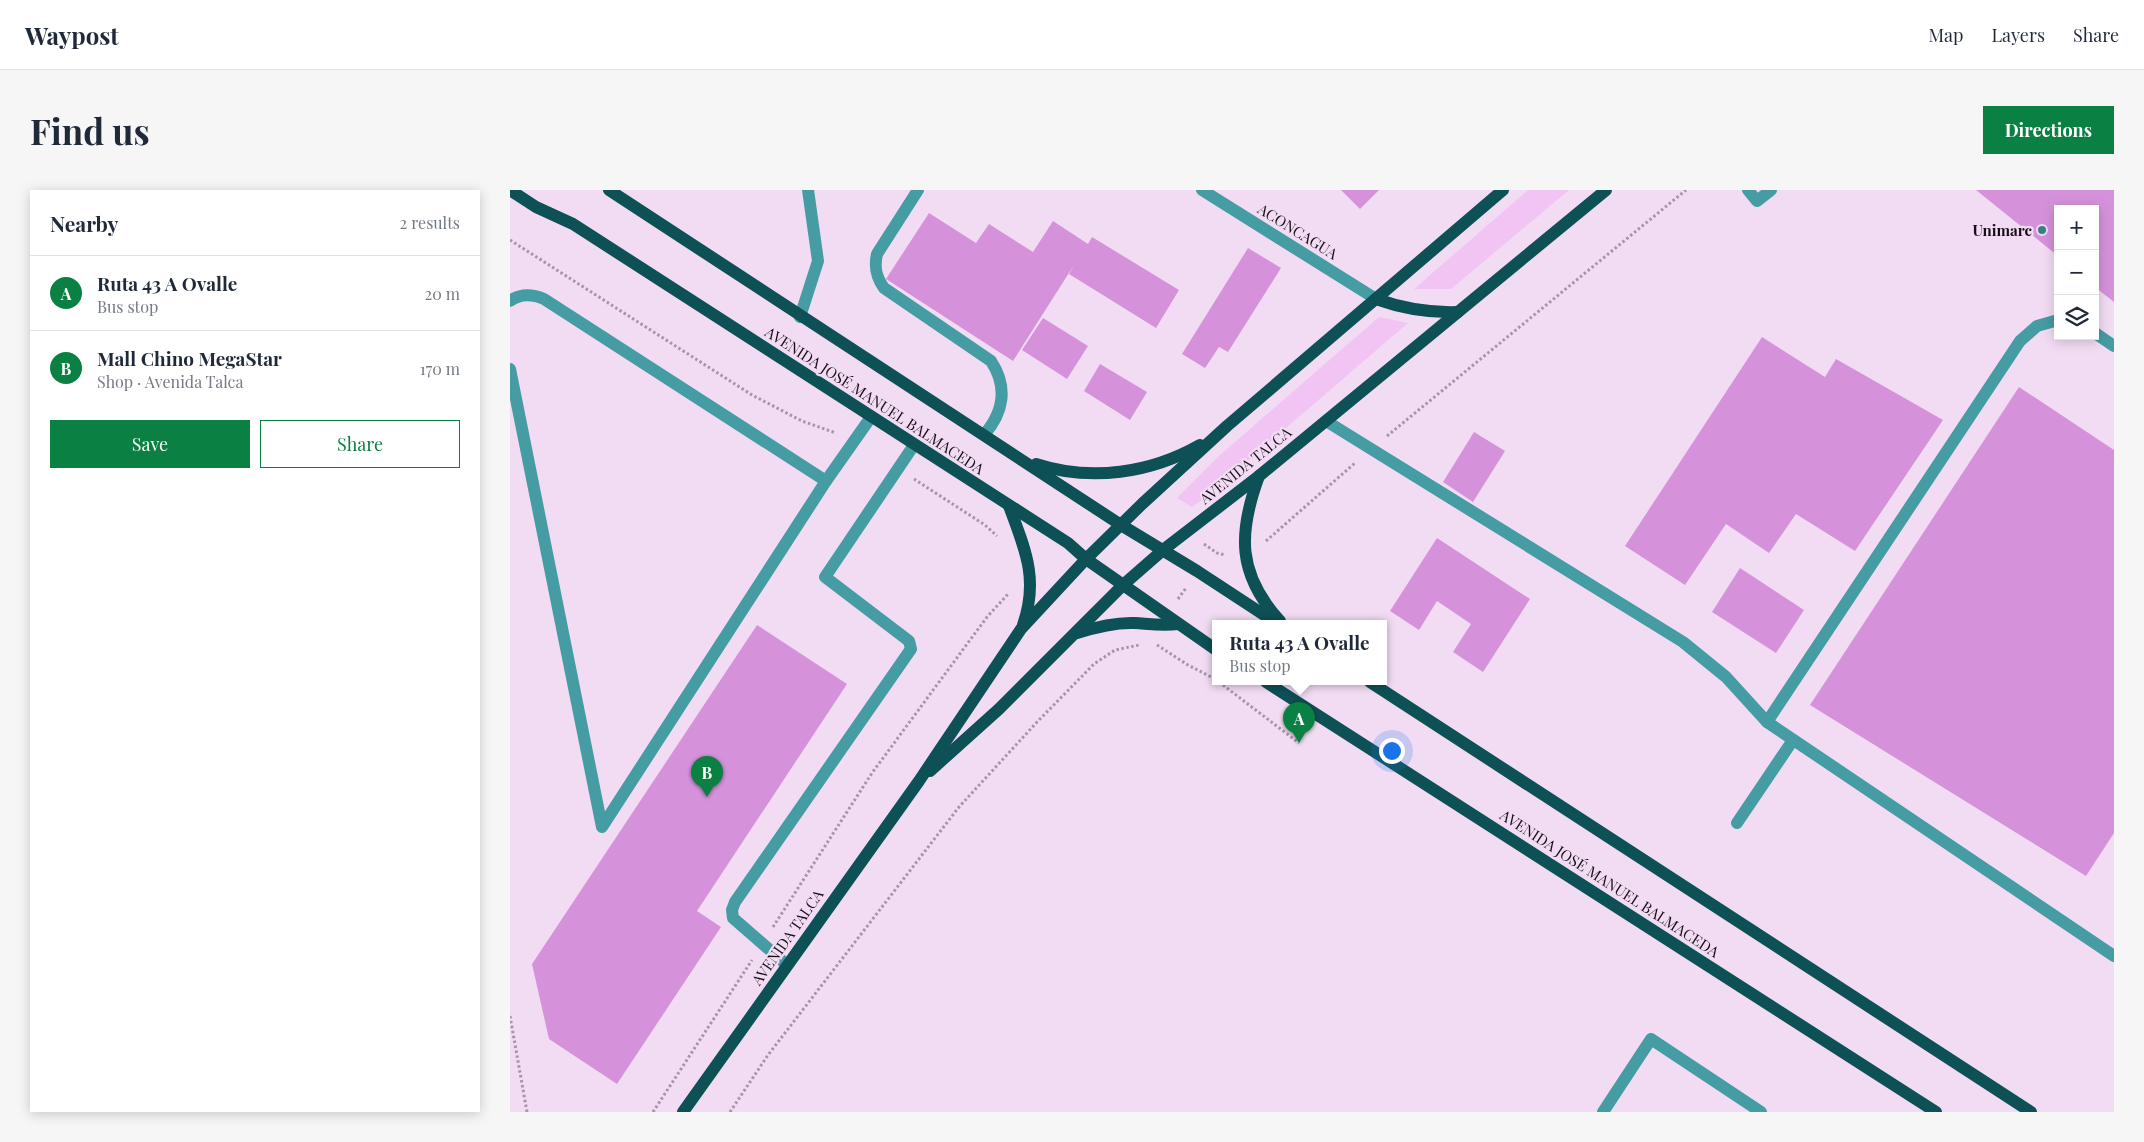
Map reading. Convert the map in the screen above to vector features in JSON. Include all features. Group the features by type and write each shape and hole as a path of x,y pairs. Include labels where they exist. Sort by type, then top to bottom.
{"main road":[{"name":"AVENIDA JOSÉ MANUEL BALMACEDA","path":"510,190 536,207 573,224 1068,543 1086,559 1212,647"},
{"name":"AVENIDA JOSÉ MANUEL BALMACEDA","path":"609,190 800,317 1022,459 1121,525 1197,571 1272,620"},
{"name":"AVENIDA TALCA","path":"682,1112 918,781 1021,629 1086,559 1227,426 1504,190"},
{"name":"AVENIDA TALCA","path":"918,781 986,721 1123,585 1163,550 1259,476 1606,190"},
{"path":"1376,299 1410,310 1458,312"},
{"path":"1022,459 1046,467 1071,472 1122,472 1144,468 1174,458 1208,440 1227,426"},
{"path":"1259,476 1247,516 1246,559 1251,579 1261,597 1281,620"},
{"path":"1009,506 1027,556 1031,575 1031,594 1021,629"},
{"path":"1072,635 1113,624 1133,623 1163,626 1178,624"},
{"name":"AVENIDA JOSÉ MANUEL BALMACEDA","path":"1271,685 1936,1112"},
{"path":"1375,685 2031,1112"}],"street":[{"path":"800,317 818,261 808,190"},
{"path":"918,190 877,254 876,272 884,288 991,361 1001,380 1002,404 998,415 984,435"},
{"name":"ACONCAGUA","path":"1202,190 1376,299"},
{"path":"1748,190 1757,201 1771,190"},
{"path":"510,301 523,295 534,295 544,300 826,481"},
{"path":"1767,722 2020,341 2037,326 2054,321"},
{"path":"2099,336 2114,346"},
{"path":"510,368 602,826 826,481 871,417"},
{"path":"1326,421 1683,642 1726,677 1767,722 2114,956"},
{"path":"787,965 733,918 732,910 735,902 911,649 909,641 825,577 914,445"},
{"path":"1737,823 1793,740"},
{"path":"1603,1112 1652,1040 1761,1112"}],"path":[{"path":"1246,559 1370,450 1686,190"},
{"path":"510,240 776,410 819,428 855,439"},
{"path":"898,468 986,525 1002,541"},
{"path":"1166,615 1197,571 1217,553"},
{"path":"653,1112 878,766 987,617 1021,580 1031,575"},
{"path":"1151,647 1154,643 1188,666 1212,678"},
{"path":"730,1112 768,1055 922,854 999,762 1104,656 1128,646 1145,646"},
{"path":"1224,685 1299,743"},
{"path":"510,1016 526,1112"}],"shaded area":[{"path":"1528,190 1569,190 1451,289 1414,289"},
{"path":"1379,317 1408,323 1206,497 1192,507 1177,498 1220,455"}],"building":[{"path":"1341,190 1379,190 1360,209"},
{"name":"Unimarc","path":"1976,190 2114,190 2114,302 2099,290 2099,205 2054,205 2054,253"},
{"path":"929,213 976,243 989,224 1033,252 1053,221 1088,244 1092,237 1179,290 1156,328 1069,274 1074,265 1013,361 886,279"},
{"path":"1248,248 1281,268 1228,352 1219,347 1205,368 1182,354"},
{"path":"1043,318 1088,346 1067,379 1022,350"},
{"path":"1762,337 1825,377 1836,359 1943,420 1855,551 1796,514 1769,553 1726,524 1685,585 1625,546"},
{"path":"1100,364 1147,392 1130,420 1084,391"},
{"path":"2019,387 2114,450 2114,833 2086,876 1810,705"},
{"path":"1474,432 1505,451 1473,502 1443,482"},
{"path":"1437,538 1530,599 1483,672 1453,652 1471,624 1437,601 1419,630 1390,611"},
{"path":"1740,568 1804,610 1776,653 1712,612"},
{"path":"757,625 847,684 697,911 721,927 617,1084 549,1039 532,964"}],"place":[{"name":"Unimarc","path":"2042,230"},
{"name":"Ruta 43 A Ovalle","path":"1299,743"},
{"name":"Mall Chino MegaStar","path":"707,797"}]}
